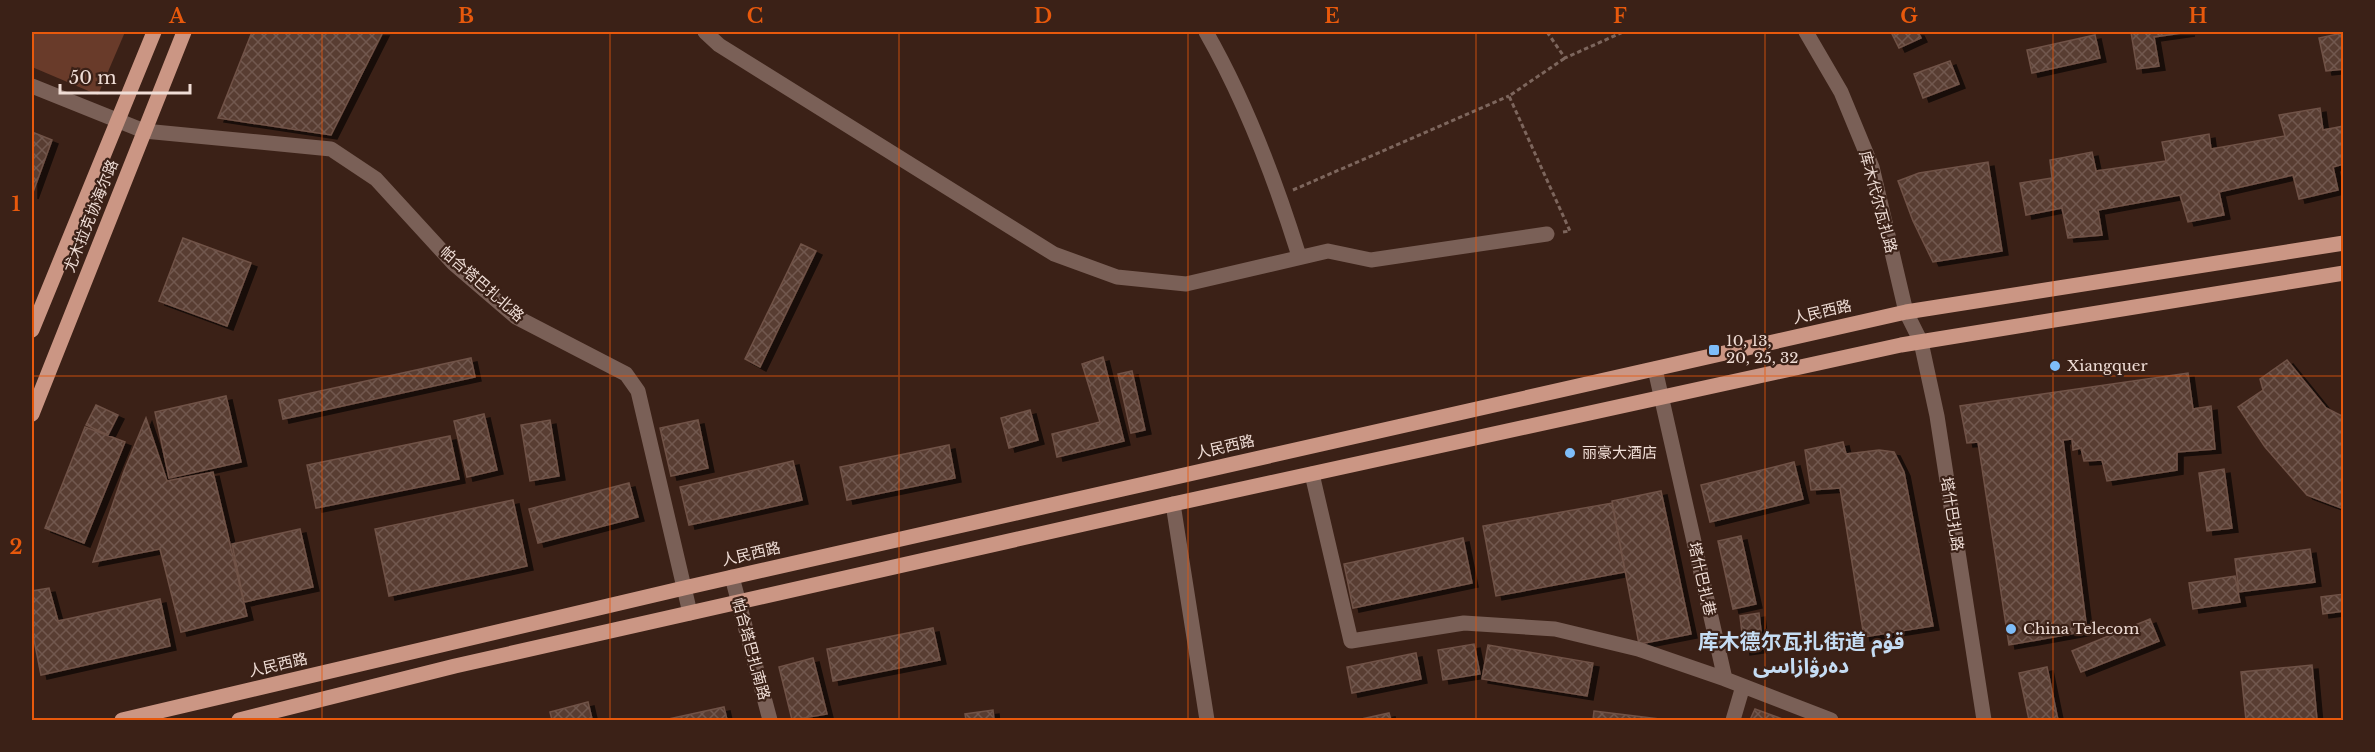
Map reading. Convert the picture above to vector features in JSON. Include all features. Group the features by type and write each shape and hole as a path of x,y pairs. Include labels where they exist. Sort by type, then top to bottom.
{"main road":[{"name":"尤木拉克协海尔路","path":"32,330 154,32"},
{"name":"尤木拉克协海尔路","path":"32,414 184,32"},
{"name":"人民西路","path":"122,720 732,577 1906,312 2343,243"},
{"path":"239,720 455,666 1173,504 1921,342 2343,273"}],"street":[{"path":"705,32 719,45 1054,254 1117,277 1186,284 1328,251 1371,260 1547,234"},
{"path":"1206,32 1253,128 1280,196 1299,256"},
{"name":"库木代尔瓦扎路","path":"1806,32 1841,92 1872,167 1906,312"},
{"name":"帕合塔巴扎北路","path":"32,86 144,131 331,149 376,179 453,263 516,317 626,374 639,392 690,613"},
{"name":"塔什巴扎路","path":"1906,312 1921,342 1937,416 1984,720"},
{"name":"塔什巴扎巷","path":"1655,369 1725,679"},
{"path":"1312,474 1351,641 1464,623 1555,629 1638,649 1725,679 1831,720"},
{"path":"1173,504 1207,720"},
{"name":"帕合塔巴扎南路","path":"732,577 770,720"},
{"path":"1733,720 1743,686"}],"path":[{"path":"1546,32 1565,58"},
{"path":"1280,196 1509,96 1565,58 1623,32"},
{"path":"1509,96 1570,231 1547,234"}],"shaded area":[{"path":"32,32 125,32 98,95 32,67"}],"building":[{"path":"252,32 383,32 331,135 218,118"},
{"path":"1891,32 1918,32 1921,38 1899,48"},
{"path":"2131,32 2189,32 2154,37 2159,66 2137,69"},
{"path":"2337,32 2344,32 2344,69 2326,71 2319,38 2338,34"},
{"path":"2095,35 2100,58 2032,73 2027,50"},
{"path":"1950,61 1959,84 1923,98 1914,74"},
{"path":"2320,108 2323,130 2344,126 2344,164 2333,167 2338,190 2299,199 2293,175 2219,192 2224,215 2188,222 2180,195 2098,210 2102,235 2068,238 2062,208 2026,215 2020,183 2052,178 2050,160 2092,152 2096,171 2166,161 2162,142 2209,134 2211,149 2285,136 2279,115"},
{"path":"32,132 52,140 32,195"},
{"path":"1988,162 2002,251 1933,262 1913,221 1898,181 1919,173"},
{"path":"183,238 251,263 227,326 159,301"},
{"path":"801,244 816,251 760,367 745,359"},
{"path":"1103,357 1124,441 1057,457 1052,434 1100,422 1082,364"},
{"path":"471,358 475,377 283,419 279,400"},
{"path":"2287,360 2326,408 2344,417 2344,509 2307,495 2265,447 2238,407 2263,390 2260,379"},
{"path":"1132,371 1145,430 1131,433 1118,374"},
{"path":"2188,373 2193,409 2211,406 2215,449 2177,452 2177,470 2107,481 2102,460 2084,461 2081,448 2073,450 2072,439 2063,440 2087,631 2009,645 1978,442 1967,443 1960,406"},
{"path":"226,396 241,462 169,478 155,412"},
{"path":"96,405 118,415 108,435 86,425"},
{"path":"1030,410 1038,440 1009,448 1001,418"},
{"path":"484,414 497,470 467,477 454,421"},
{"path":"146,418 167,481 213,472 247,616 181,632 160,549 93,562 124,471"},
{"path":"550,420 559,476 530,481 521,425"},
{"path":"698,420 708,468 671,476 660,428"},
{"path":"85,427 125,442 84,543 45,528"},
{"path":"450,436 459,479 316,508 307,465"},
{"path":"1843,442 1846,454 1879,450 1894,452 1904,472 1933,626 1864,637 1840,488 1811,490 1805,450"},
{"path":"949,445 955,478 847,500 840,467"},
{"path":"793,461 802,500 689,525 680,487"},
{"path":"1794,462 1803,499 1710,522 1701,485"},
{"path":"2224,469 2232,528 2207,531 2199,473"},
{"path":"629,483 638,517 538,543 529,509"},
{"path":"1661,491 1691,634 1639,644 1612,501"},
{"path":"513,500 527,566 389,596 375,529"},
{"path":"1612,503 1625,572 1496,596 1483,526"},
{"path":"300,529 313,587 244,602 232,544"},
{"path":"1741,536 1756,604 1733,609 1718,541"},
{"path":"1463,538 1472,583 1353,608 1344,564"},
{"path":"2310,549 2315,582 2239,592 2235,559"},
{"path":"2235,576 2240,602 2193,609 2189,583"},
{"path":"49,588 58,621 160,599 170,646 41,675 32,630 32,591"},
{"path":"2344,594 2344,611 2323,614 2321,597"},
{"path":"1759,613 1763,648 1744,651 1740,616"},
{"path":"2150,619 2159,641 2081,672 2072,651"},
{"path":"933,628 940,660 833,681 827,649"},
{"path":"1474,644 1480,674 1443,680 1438,650"},
{"path":"1488,645 1593,663 1587,696 1482,679"},
{"path":"1416,653 1421,679 1352,693 1347,667"},
{"path":"813,658 827,714 792,720 779,667"},
{"path":"2312,665 2317,720 2246,720 2241,672"},
{"path":"2047,667 2058,720 2029,720 2019,673"},
{"path":"588,702 592,719 552,720 550,712"},
{"path":"724,707 727,720 664,720"},
{"path":"1755,709 1785,720 1750,720"},
{"path":"993,710 994,720 966,720 965,714"},
{"path":"1594,711 1668,720 1593,720"},
{"path":"1389,713 1391,720 1357,720"}],"place":[{"name":"10, 13, 20, 25, 32","path":"1714,350"},
{"name":"Xiangquer","path":"2055,366"},
{"name":"丽豪大酒店","path":"1570,453"},
{"name":"China Telecom","path":"2011,629"}],"district":[{"name":"库木德尔瓦扎街道 قۇم دەرۋازاسى","path":"1801,654"}]}
